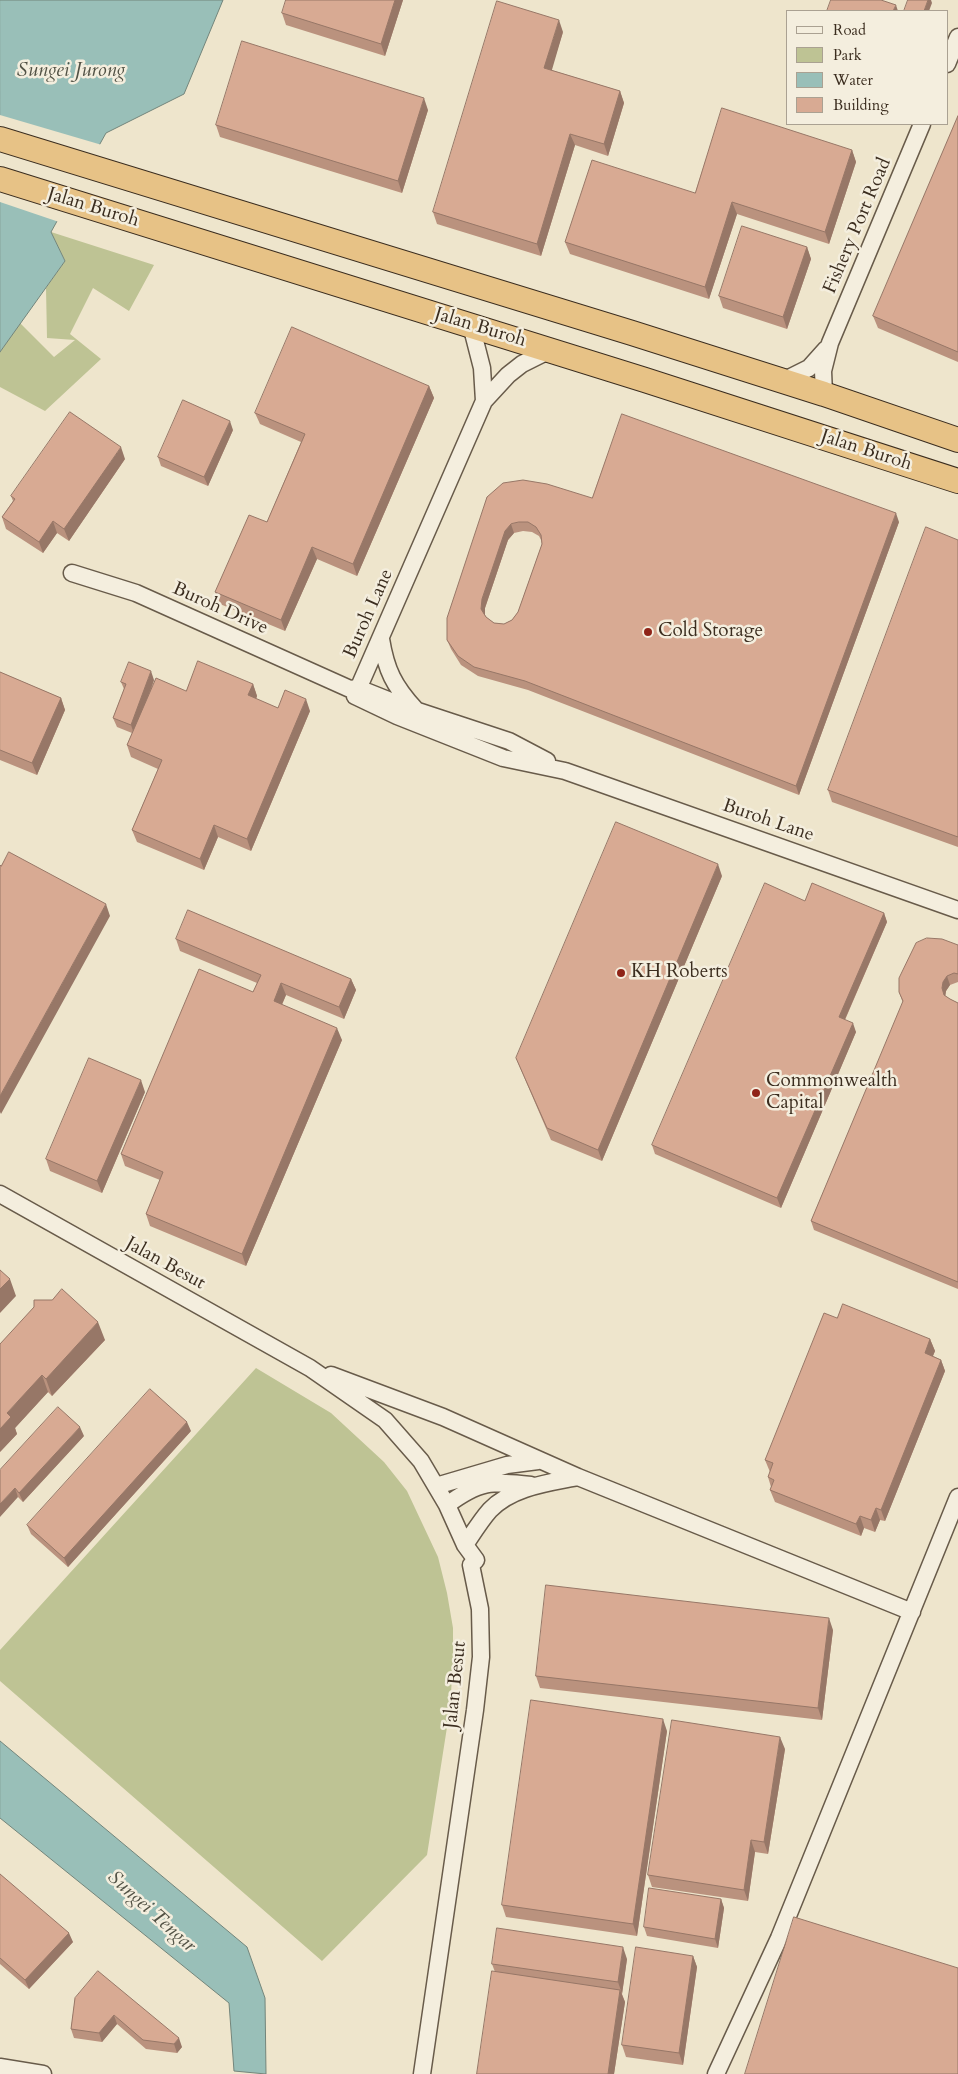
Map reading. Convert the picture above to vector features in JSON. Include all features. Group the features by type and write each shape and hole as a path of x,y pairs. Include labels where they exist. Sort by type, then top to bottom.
{"highway":[{"name":"Jalan Buroh","path":"0,139 632,333 824,394 958,440"},
{"name":"Jalan Buroh","path":"0,179 471,325 958,481"}],"street":[{"path":"948,62 958,37"},
{"name":"Fishery Port Road","path":"824,394 823,371 830,343 922,125"},
{"name":"Buroh Lane","path":"471,325 482,368 484,401"},
{"name":"Fishery Port Road","path":"782,381 809,368 818,360 830,343"},
{"name":"Buroh Lane","path":"354,691 381,639 484,401 508,374 550,350"},
{"name":"Buroh Drive","path":"72,573 136,593 354,691 415,709"},
{"path":"381,639 384,660 389,675 415,709 509,741 565,771"},
{"path":"354,691 397,716 503,758 565,771"},
{"name":"Buroh Lane","path":"565,771 958,910"},
{"name":"Jalan Besut","path":"0,1194 310,1368 385,1420 421,1462 447,1505 465,1545 476,1560 471,1565 480,1609 481,1657 422,2074"},
{"name":"Jalan Besut","path":"310,1368 442,1417 578,1477 912,1612"},
{"path":"436,1486 507,1465 540,1461"},
{"path":"465,1545 491,1509 512,1494 536,1486 578,1477"},
{"path":"447,1505 479,1485 500,1482 536,1486"},
{"path":"716,2074 779,1938 958,1497"},
{"path":"0,2067 43,2074"}],"green space":[{"path":"51,232 154,265 129,311 93,288 70,334 101,359 45,411 0,387 0,352 20,323 54,357 75,340 47,338 46,288 65,261"},
{"path":"256,1368 331,1413 384,1462 407,1491 438,1557 453,1628 450,1708 427,1855 322,1961 0,1681 0,1650"}],"water":[{"name":"Sungei Jurong","path":"0,0 223,0 184,94 106,133 51,232 65,261 0,352"},
{"name":"Sungei Tengar","path":"0,1741 247,1947 265,1998 266,2074 234,2071 229,2003 0,1818"}],"pier":[{"path":"0,115 102,145 59,222 0,202"}],"building":[{"path":"286,0 395,0 381,44 282,13"},
{"path":"831,0 881,0 896,5 894,10 827,10"},
{"path":"908,0 928,0 924,10 904,10"},
{"path":"497,1 559,20 544,68 620,91 604,144 570,134 537,244 433,212"},
{"path":"242,41 424,98 398,181 216,125"},
{"path":"722,108 852,150 825,232 732,202 705,287 565,242 592,160 695,193"},
{"path":"958,116 958,352 873,316"},
{"path":"742,226 807,247 783,317 719,296"},
{"path":"292,327 429,386 353,564 312,547 281,620 215,592 249,515 267,522 305,434 255,413"},
{"path":"183,400 230,421 204,477 158,457"},
{"path":"70,412 121,447 64,529 53,521 39,542 2,517 15,499 11,496"},
{"path":"622,414 896,513 796,786 525,681 474,667 458,656 447,640 447,618 487,497 503,483 523,480 547,484 592,498","holes":["528,522 536,527 541,535 542,544 518,612 512,620 504,624 494,623 486,617 481,609 482,599 505,531 511,524"]},
{"path":"926,527 958,540 958,837 828,790"},
{"path":"198,661 253,684 248,695 278,708 285,690 306,699 247,839 214,825 200,859 132,830 162,760 127,745 156,678 186,691"},
{"path":"129,662 151,671 131,725 113,718 126,684 121,682"},
{"path":"0,672 61,698 32,763 0,750"},
{"name":"KH Roberts","path":"616,822 718,864 598,1150 547,1128 516,1058"},
{"path":"9,852 106,904 0,1096 0,865"},
{"name":"Commonwealth Capital","path":"765,883 805,901 812,883 884,913 839,1017 853,1023 777,1198 652,1145"},
{"path":"188,910 351,979 339,1007 281,983 274,1001 337,1028 242,1254 146,1214 163,1172 121,1154 199,969 253,992 261,975 176,939"},
{"path":"927,938 942,939 958,945 958,974 954,973 947,976 942,988 944,995 958,1003 958,1282 811,1221 903,1001 899,992 899,978 916,943"},
{"path":"89,1058 141,1080 97,1181 46,1159"},
{"path":"0,1270 10,1279 0,1289"},
{"path":"62,1289 98,1322 46,1379 42,1375 7,1413 11,1417 0,1429 0,1344 34,1307 34,1300 52,1300"},
{"path":"843,1304 930,1339 925,1353 941,1360 881,1510 876,1508 871,1520 860,1516 856,1524 770,1490 774,1480 768,1477 773,1463 765,1460 824,1313 837,1318"},
{"path":"150,1389 187,1422 64,1558 27,1525"},
{"path":"58,1407 80,1427 19,1493 15,1488 0,1504 0,1470"},
{"path":"546,1585 829,1618 818,1708 536,1676"},
{"path":"531,1700 663,1719 633,1924 502,1905"},
{"path":"672,1720 780,1737 764,1842 751,1840 744,1890 648,1875"},
{"path":"0,1874 69,1933 25,1980 0,1958"},
{"path":"649,1888 721,1899 715,1939 644,1927"},
{"path":"794,1917 958,1968 958,2074 745,2074"},
{"path":"497,1928 623,1947 618,1982 492,1964"},
{"path":"636,1947 693,1956 679,2053 622,2045"},
{"path":"98,1971 179,2038 174,2044 143,2040 114,2015 99,2033 71,2029 75,1998"},
{"path":"492,1971 620,1990 608,2074 477,2074"}],"place":[{"name":"Cold Storage","path":"648,632"},
{"name":"KH Roberts","path":"621,973"},
{"name":"Commonwealth Capital","path":"756,1093"}]}
